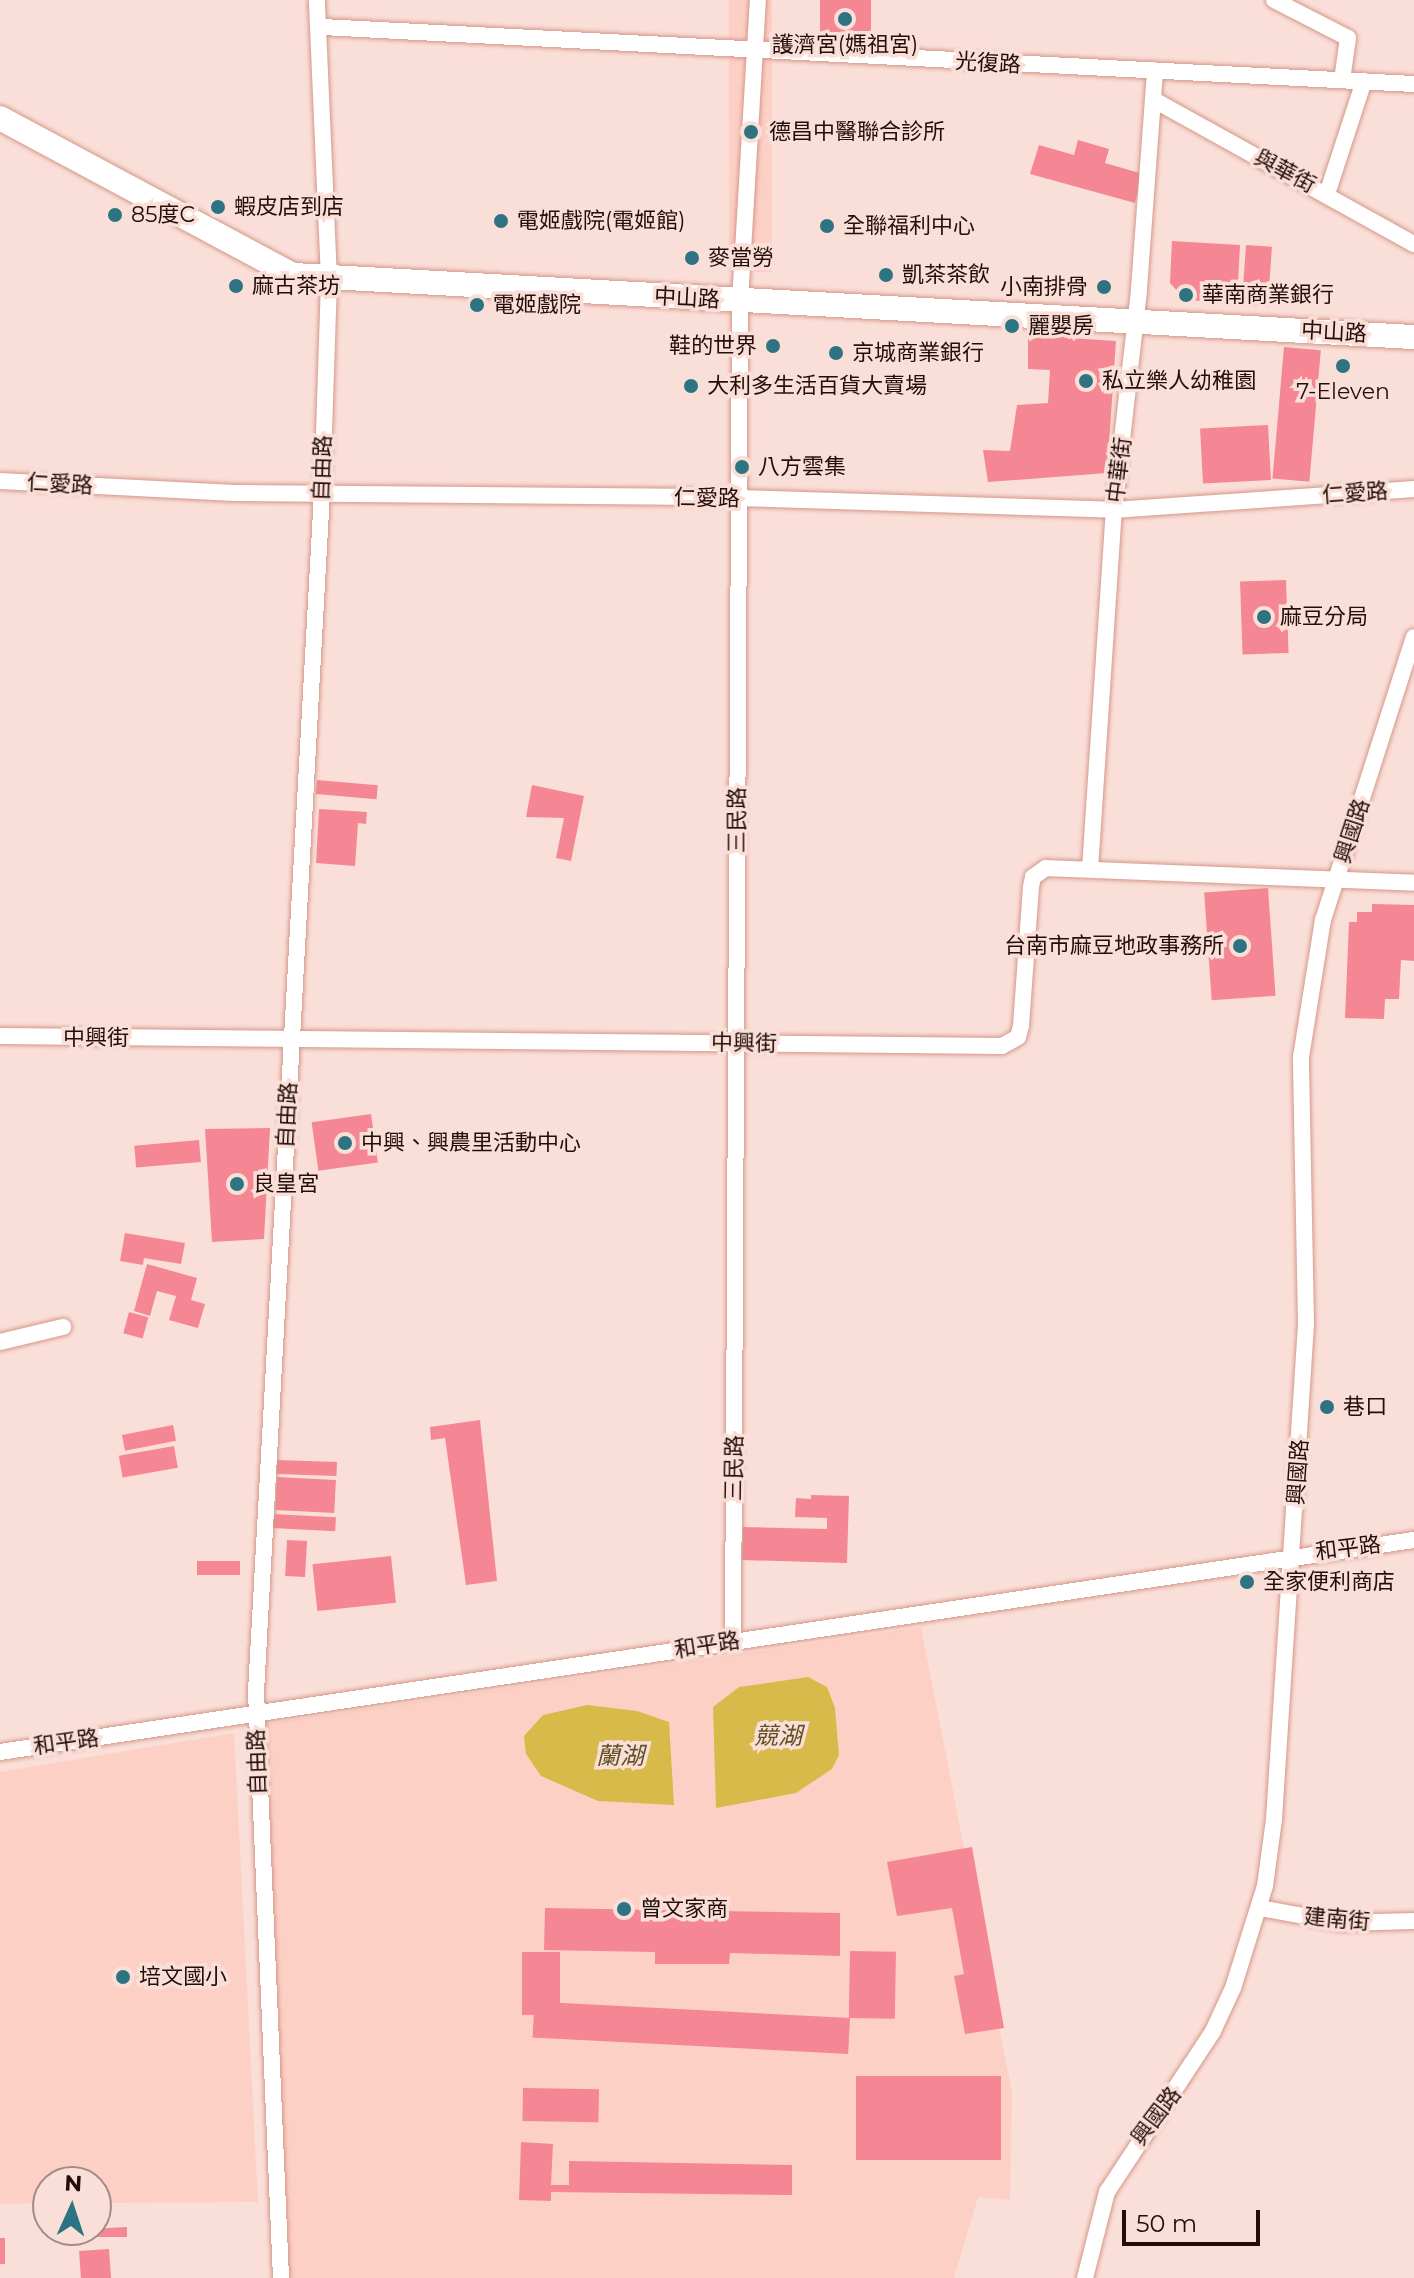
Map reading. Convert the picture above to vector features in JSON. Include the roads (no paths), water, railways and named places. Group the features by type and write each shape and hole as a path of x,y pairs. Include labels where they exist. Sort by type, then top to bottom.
{"main road":[{"name":"中山路","path":"0,118 272,268 329,279 1414,337"}],"street":[{"name":"自由路","path":"281,2278 256,1713 322,492 329,279 322,27 317,0"},
{"name":"三民路","path":"733,1640 740,301 758,0"},
{"path":"1274,0 1348,38 1342,80"},
{"name":"光復路","path":"322,27 1155,71 1413,81"},
{"name":"中華街","path":"1090,869 1114,510 1136,320 1155,71"},
{"path":"1327,194 1364,81"},
{"name":"與華街","path":"1154,100 1414,244"},
{"name":"仁愛路","path":"0,481 322,492 738,498 1114,510 1414,489"},
{"name":"興國路","path":"1085,2278 1112,2181 1213,2031 1260,1908 1274,1819 1306,1324 1301,1057 1323,920 1414,637"},
{"name":"中興街","path":"0,1036 1011,1044 1021,1026 1033,877 1046,868 1414,883"},
{"path":"0,1342 63,1327"},
{"name":"和平路","path":"0,1752 1292,1554 1414,1540"},
{"name":"建南街","path":"1260,1908 1342,1923 1414,1921"}],"water":[{"name":"競湖","path":"808,1677 827,1687 835,1708 839,1755 832,1769 796,1793 716,1808 713,1707 739,1687"},
{"name":"蘭湖","path":"587,1705 637,1711 669,1722 674,1805 598,1801 541,1776 526,1754 524,1736 543,1715"}],"place":[{"name":"護濟宮(媽祖宮)","path":"845,19"},
{"name":"德昌中醫聯合診所","path":"751,132"},
{"name":"蝦皮店到店","path":"218,207"},
{"name":"85度C","path":"115,215"},
{"name":"電姬戲院(電姬館)","path":"501,221"},
{"name":"全聯福利中心","path":"827,226"},
{"name":"麥當勞","path":"692,258"},
{"name":"凱茶茶飲","path":"886,275"},
{"name":"麻古茶坊","path":"236,286"},
{"name":"小南排骨","path":"1104,287"},
{"name":"華南商業銀行","path":"1186,295"},
{"name":"電姬戲院","path":"477,305"},
{"name":"麗嬰房","path":"1012,326"},
{"name":"鞋的世界","path":"773,346"},
{"name":"京城商業銀行","path":"836,353"},
{"name":"7-Eleven","path":"1343,366"},
{"name":"私立樂人幼稚園","path":"1086,381"},
{"name":"大利多生活百貨大賣場","path":"691,386"},
{"name":"八方雲集","path":"742,467"},
{"name":"麻豆分局","path":"1264,617"},
{"name":"台南市麻豆地政事務所","path":"1240,946"},
{"name":"中興、興農里活動中心","path":"345,1143"},
{"name":"良皇宮","path":"237,1184"},
{"name":"巷口","path":"1327,1407"},
{"name":"全家便利商店","path":"1247,1582"},
{"name":"曾文家商","path":"624,1909"},
{"name":"培文國小","path":"123,1977"}]}
